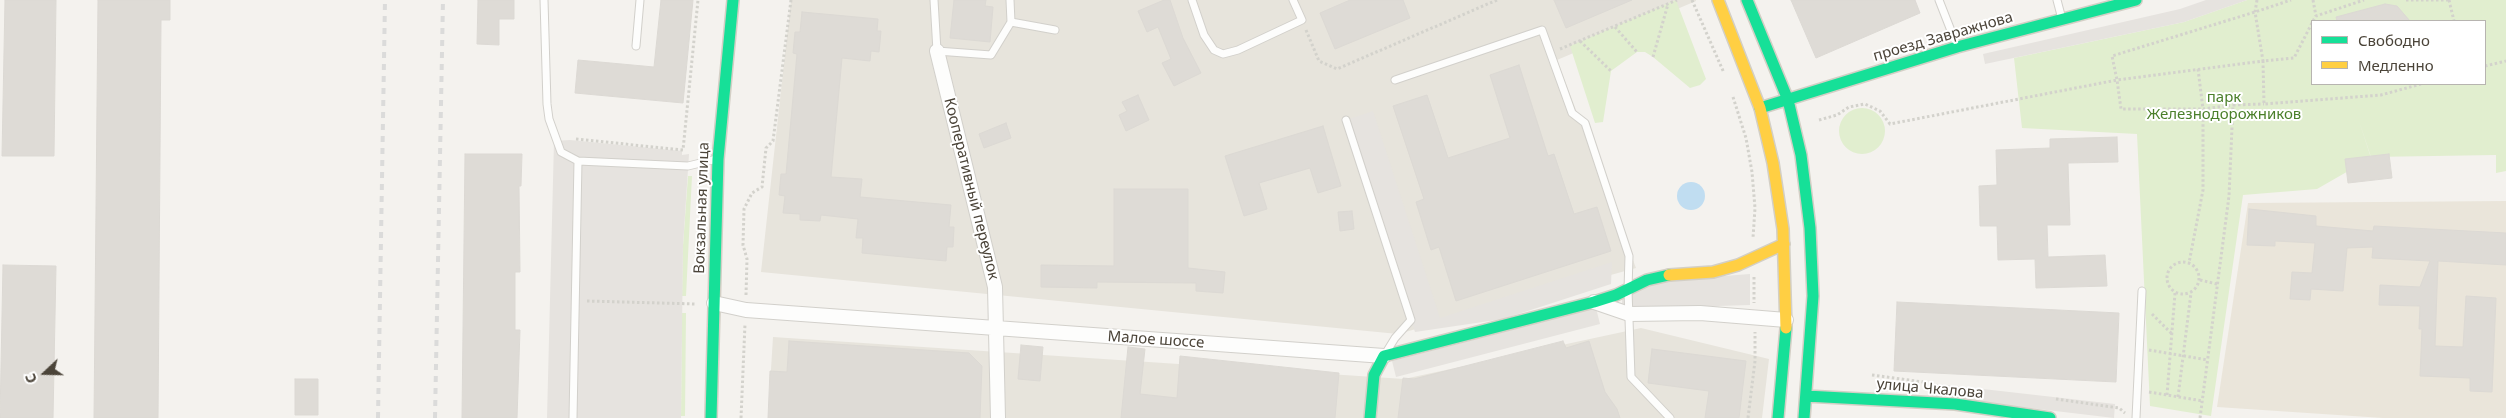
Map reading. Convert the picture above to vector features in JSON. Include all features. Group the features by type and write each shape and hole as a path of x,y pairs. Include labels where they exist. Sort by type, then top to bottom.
{"main road":[{"name":"Вокзальная улица","path":"711,418 718,159 733,0"},
{"path":"1718,0 1760,108 1774,163 1784,244 1786,320 1786,342 1778,418"},
{"path":"1747,0 1788,100 1801,155 1810,228 1813,296 1804,418"},
{"name":"проезд Завражнова","path":"1760,108 1957,47 2136,0"},
{"name":"Малое шоссе","path":"1384,356 1594,302 1628,290 1647,280 1668,275 1712,272 1754,258 1784,244"},
{"path":"1370,418 1374,375 1384,356"},
{"name":"улица Чкалова","path":"1806,396 2050,418"}],"street":[{"name":"Кооперативный переулок","path":"937,51 994,287 997,328 998,418"},
{"path":"1594,302 1629,314 1700,313 1786,320"},
{"name":"Малое шоссе","path":"714,303 746,310 1384,356"}],"lane":[{"path":"544,0 547,104 549,119 561,152 578,161 688,166 718,159"},
{"path":"636,46 640,0"},
{"path":"934,0 937,51 991,55 1011,22 1010,0"},
{"path":"1192,0 1204,35 1214,50 1223,54 1238,50 1302,20 1293,0"},
{"path":"1939,0 1957,47"},
{"path":"2057,0 2062,19"},
{"path":"1011,22 1055,30"},
{"path":"1395,80 1542,30 1572,113 1586,123 1629,256 1628,290 1632,377 1670,418"},
{"path":"1346,120 1411,320 1394,338 1384,356"},
{"path":"573,418 578,161"},
{"path":"2136,418 2142,291"}],"path":[{"path":"576,139 683,150 698,0"},
{"path":"741,418 747,259 743,245 744,209 752,193 762,186 766,148 773,140 791,0"},
{"path":"1302,20 1319,61 1338,69 1497,0"},
{"path":"1550,53 1677,0"},
{"path":"1692,0 1726,78"},
{"path":"2257,0 2254,12 2263,61 2264,104"},
{"path":"2291,0 2112,56 2121,109 2203,109 2233,105 2381,95 2417,85"},
{"path":"2313,0 2316,16 2314,20"},
{"path":"2316,16 2364,0"},
{"path":"2406,0 2450,0 2454,20"},
{"path":"1654,57 1668,4"},
{"path":"1819,120 1837,116 1849,107 1865,104 1880,111 1890,124 2117,80 2294,58 2311,26"},
{"path":"1615,27 1637,52"},
{"path":"1580,41 1611,71"},
{"path":"2486,66 2506,61"},
{"path":"2189,263 2203,190 2203,109 2198,69"},
{"path":"1732,94 1746,138 1752,172 1755,208 1755,361 1748,418"},
{"path":"2200,418 2228,196 2233,105"},
{"path":"2184,262 2189,263 2198,270 2200,280 2198,286 2186,295 2175,293 2168,284 2167,274 2174,265 2184,262"},
{"path":"2200,280 2217,284"},
{"path":"2168,395 2175,293"},
{"path":"2178,397 2191,293"},
{"path":"574,300 682,305 714,303"},
{"path":"2141,303 2172,335"},
{"path":"2139,349 2208,360"},
{"path":"2137,390 2202,401"}],"shaded area":[{"path":"791,0 1696,1 1557,60 1636,268 1398,334 761,272"},
{"path":"2206,0 2247,0 2184,22 1985,64 1983,54 2180,9"},
{"path":"1373,111 1440,318 1612,262 1611,284 1503,319 1415,332 1346,120"},
{"path":"570,140 682,151 682,155 689,154 683,245 681,418 547,418 554,141"},
{"path":"2506,201 2506,418 2383,418 2217,407 2248,203"},
{"path":"1750,274 1750,305 1622,309 1622,299 1659,281"},
{"path":"1596,308 1600,324 1396,377 1392,361"},
{"path":"1641,328 1769,359 1762,418 768,418 773,337 1404,379"},
{"path":"1930,383 2115,404 2114,418 1929,396"}],"green space":[{"path":"1676,0 1706,79 1700,85 1690,88 1653,57 1645,52 1637,52 1611,71 1603,122 1595,123 1570,46"},
{"name":"парк Железнодорожников","path":"2247,0 2506,0 2506,171 2496,173 2496,155 2371,157 2359,121 2371,158 2317,189 2243,195 2211,416 2150,406 2137,134 2022,128 2014,58 2184,22"},
{"path":"1862,108 1875,112 1881,118 1885,131 1881,144 1875,150 1862,154 1849,150 1843,144 1839,131 1843,118 1849,112"},
{"path":"688,176 692,176 686,296 682,296 683,245"},
{"path":"682,313 686,313 685,416 681,416"}],"water":[{"path":"1691,182 1701,186 1705,196 1701,206 1691,210 1681,206 1677,196 1681,186"}],"building":[{"path":"5,0 56,0 54,156 2,156"},
{"path":"98,0 170,0 170,20 161,20 158,418 94,418"},
{"path":"478,0 514,0 514,19 499,19 499,45 477,44"},
{"path":"661,0 693,0 683,103 575,93 578,60 654,67"},
{"path":"954,0 986,0 985,6 993,7 990,42 950,38"},
{"path":"1164,0 1170,0 1183,38 1201,73 1174,86 1162,63 1171,59 1158,27 1147,32 1138,11"},
{"path":"1350,0 1403,0 1410,18 1335,49 1320,13"},
{"path":"1554,0 1632,0 1566,28"},
{"path":"1791,0 1915,0 1920,13 1816,58"},
{"path":"2385,4 2397,6 2409,20 2337,20 2336,17"},
{"path":"802,12 878,19 877,31 881,31 879,52 871,51 870,61 842,58 831,177 862,179 860,197 951,205 949,227 954,227 953,247 947,247 946,261 862,253 863,238 856,238 858,219 821,215 820,221 800,220 800,214 783,213 785,196 779,195 781,174 786,174 797,54 793,53 795,32 800,32"},
{"path":"1519,65 1548,156 1554,154 1574,214 1597,207 1611,251 1456,301 1439,247 1431,250 1416,202 1424,199 1393,106 1427,95 1448,158 1510,138 1490,75"},
{"path":"1138,95 1149,120 1126,131 1119,115 1127,111 1122,102"},
{"path":"1006,123 1011,138 984,148 979,134"},
{"path":"1323,126 1341,186 1318,193 1310,168 1259,183 1267,209 1244,216 1225,156"},
{"path":"2117,137 2118,162 2068,163 2070,225 2047,225 2048,257 2105,255 2107,286 2036,288 2035,259 1998,260 1997,226 1980,226 1979,186 1997,185 1996,150 2050,148 2050,139"},
{"path":"465,154 522,154 521,186 519,186 520,272 515,272 515,330 520,330 517,418 462,418"},
{"path":"2389,154 2392,178 2348,183 2345,159"},
{"path":"1114,189 1188,189 1188,268 1225,272 1223,293 1196,291 1196,283 1097,282 1097,288 1041,287 1041,265 1114,266"},
{"path":"2249,209 2316,216 2316,226 2373,231 2374,226 2506,233 2506,265 2438,261 2435,346 2463,347 2466,296 2496,298 2492,392 2470,391 2470,378 2420,376 2422,329 2419,329 2420,306 2379,305 2380,285 2420,287 2430,261 2372,258 2373,247 2347,248 2343,291 2311,289 2310,300 2290,299 2292,272 2312,273 2315,243 2275,241 2275,246 2247,245"},
{"path":"1352,211 1354,229 1340,231 1338,212"},
{"path":"3,265 56,266 53,418 0,418"},
{"path":"1897,302 2119,313 2116,382 1894,371"},
{"path":"789,341 969,353 982,366 980,418 768,418 770,371 787,372"},
{"path":"1563,341 1566,348 1589,341 1605,392 1617,409 1620,418 1398,418 1403,378 1414,379"},
{"path":"1021,345 1043,347 1040,381 1018,379"},
{"path":"1128,347 1145,349 1140,394 1177,398 1180,356 1339,373 1335,418 1121,418"},
{"path":"1652,349 1746,361 1739,418 1705,418 1709,391 1648,383"},
{"path":"295,379 318,379 318,415 295,415"}],"railway":[{"path":"378,418 385,0"},
{"path":"435,418 443,0"}],"traffic: fast":[{"path":"711,418 718,159 733,0"},
{"path":"1747,0 1788,100 1801,155 1810,228 1813,296 1804,418"},
{"path":"1760,108 1957,47 2136,0"},
{"path":"1370,418 1374,375 1384,356 1594,302 1616,295 1647,280 1669,275"},
{"path":"1778,418 1786,328"},
{"path":"1806,396 1955,404 2050,418"}],"traffic: slow":[{"path":"1718,0 1760,108 1773,163 1783,229 1786,328"},
{"path":"1669,275 1713,272 1738,265 1784,244"}]}
